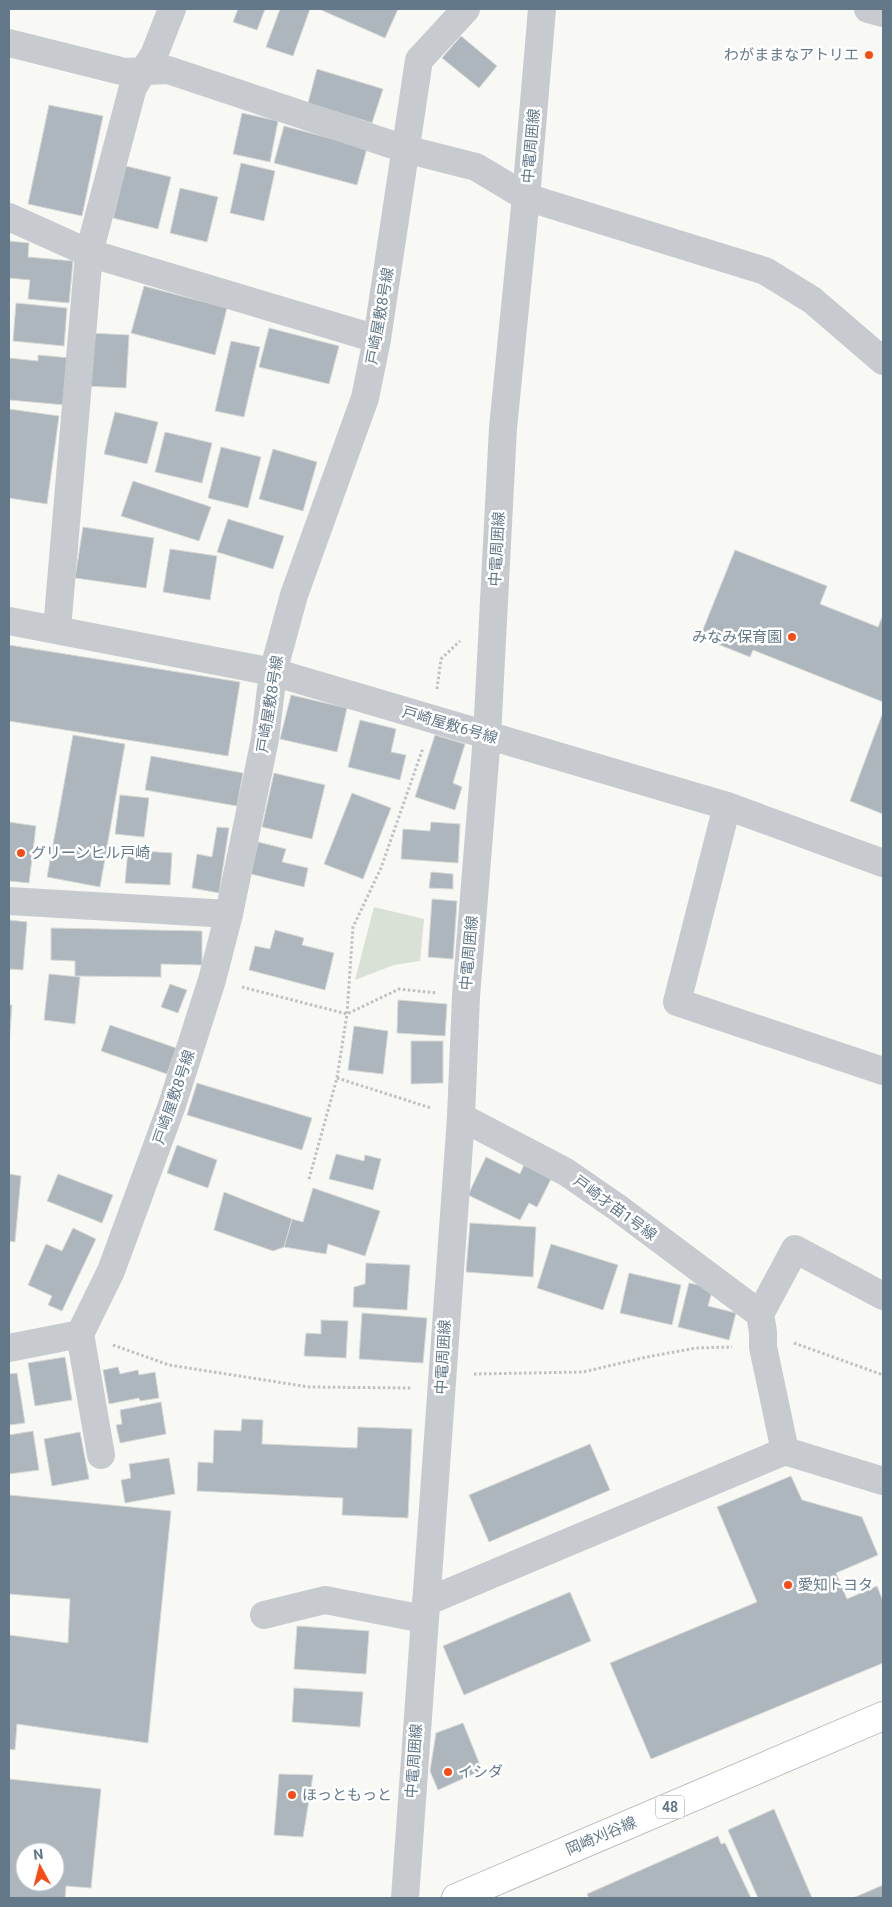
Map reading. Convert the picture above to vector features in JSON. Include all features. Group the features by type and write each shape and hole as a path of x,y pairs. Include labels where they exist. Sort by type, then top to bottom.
{"main road":[{"name":"岡崎刈谷線","path":"456,1898 883,1716"}],"street":[{"path":"58,630 89,253 133,87 154,55 172,9"},
{"name":"戸崎屋敷8号線","path":"80,1334 115,1262 172,1104 212,980 229,914 265,739 273,672 294,595 365,398 377,339 419,60 466,9"},
{"name":"中電周囲線","path":"405,1898 461,1117 466,996 487,736 504,428 542,9"},
{"path":"868,9 883,13"},
{"path":"9,44 125,72 168,70 405,149 476,167 526,197 765,271 812,300 883,361"},
{"path":"9,217 89,253 377,339"},
{"name":"戸崎屋敷6号線","path":"9,621 273,672 727,806 883,863"},
{"path":"727,806 677,1002 883,1072"},
{"path":"9,902 229,914"},
{"name":"戸崎才苗1号線","path":"461,1117 566,1172 618,1208 762,1331"},
{"path":"785,1450 762,1331 795,1249 883,1296"},
{"path":"9,1348 80,1334 101,1455"},
{"path":"264,1615 325,1600 425,1610 785,1450 883,1481"}],"path":[{"path":"309,1179 337,1078 347,1014 352,926 381,868 432,720 441,659 494,610"},
{"path":"212,980 347,1014 399,989 466,996"},
{"path":"337,1078 461,1117"},
{"path":"80,1334 169,1365 300,1385 442,1382 583,1372 696,1348 762,1331 883,1375"}],"shaded area":[{"path":"374,907 424,919 420,961 394,965 355,980"}],"building":[{"path":"238,9 265,9 257,30 233,22"},
{"path":"280,9 310,9 293,56 266,47"},
{"path":"319,9 398,9 385,38"},
{"path":"461,36 497,66 479,88 442,58"},
{"path":"317,69 383,89 372,123 308,103"},
{"path":"49,105 103,116 82,216 28,204"},
{"path":"242,113 278,121 270,162 233,154"},
{"path":"284,126 367,148 357,185 274,163"},
{"path":"241,163 275,171 264,221 230,213"},
{"path":"126,166 171,177 158,229 113,218"},
{"path":"180,188 218,197 207,242 170,233"},
{"path":"9,241 29,243 28,257 73,261 69,303 28,299 30,280 9,278"},
{"path":"144,286 227,308 215,355 131,333"},
{"path":"16,303 67,308 64,346 13,341"},
{"path":"269,328 339,346 329,384 259,367"},
{"path":"89,333 129,335 126,388 86,386"},
{"path":"231,341 260,347 244,417 215,411"},
{"path":"38,355 70,358 65,405 9,400 9,358 38,361"},
{"path":"9,409 59,416 47,504 9,498"},
{"path":"115,412 158,422 147,464 104,454"},
{"path":"165,432 212,443 202,483 155,472"},
{"path":"221,447 261,457 248,508 208,498"},
{"path":"273,449 317,462 303,511 259,499"},
{"path":"133,481 211,507 199,541 121,516"},
{"path":"228,519 284,536 273,569 217,552"},
{"path":"83,527 154,538 146,588 75,578"},
{"path":"170,549 217,556 210,600 163,592"},
{"path":"735,550 827,586 820,604 878,627 883,615 883,702 753,650 750,657 700,637"},
{"path":"9,645 240,682 228,756 9,721"},
{"path":"291,695 347,708 337,752 280,739"},
{"path":"883,712 883,814 850,801"},
{"path":"360,720 396,729 391,752 406,755 400,780 348,767"},
{"path":"73,735 125,744 100,887 47,877"},
{"path":"435,735 465,744 453,783 462,787 455,810 415,797"},
{"path":"151,756 243,773 237,806 145,790"},
{"path":"274,773 325,785 312,839 262,827"},
{"path":"352,793 391,808 363,879 324,864"},
{"path":"120,795 149,798 144,837 115,834"},
{"name":"グリーンヒル戸崎","path":"9,822 36,826 29,883 9,881"},
{"path":"431,822 460,824 458,863 401,859 403,829 430,831"},
{"path":"217,827 229,828 219,893 192,888 197,854 212,857"},
{"path":"258,842 286,849 282,862 308,868 304,887 251,874"},
{"path":"128,850 172,853 170,885 125,883"},
{"path":"431,872 453,874 453,889 429,888"},
{"path":"432,899 457,901 453,959 428,957"},
{"path":"9,920 27,922 23,970 9,969"},
{"path":"51,928 202,931 202,965 161,964 161,977 75,976 75,961 51,960"},
{"path":"275,930 304,938 302,945 334,953 325,990 249,970 255,946 270,949"},
{"path":"49,974 80,977 75,1024 44,1020"},
{"path":"170,984 187,990 178,1013 161,1007"},
{"path":"398,1000 447,1004 445,1036 397,1033"},
{"path":"9,1005 12,1005 9,1044"},
{"path":"110,1025 176,1048 167,1074 101,1051"},
{"path":"354,1026 388,1031 383,1074 348,1070"},
{"path":"411,1041 443,1041 443,1083 411,1084"},
{"path":"197,1083 312,1118 302,1150 187,1115"},
{"path":"177,1145 217,1160 208,1188 167,1173"},
{"path":"336,1154 364,1161 365,1155 381,1159 373,1190 329,1179"},
{"path":"486,1157 520,1174 526,1160 554,1173 537,1207 529,1203 520,1220 468,1195"},
{"path":"9,1174 21,1176 15,1242 9,1241"},
{"path":"58,1174 113,1195 102,1223 47,1201"},
{"path":"313,1188 380,1211 365,1256 328,1244 326,1254 284,1247 292,1219 303,1222"},
{"path":"224,1192 292,1219 284,1247 273,1251 214,1230"},
{"path":"470,1223 536,1227 533,1277 466,1272"},
{"path":"73,1228 96,1239 62,1311 48,1305 52,1296 28,1285 46,1244 62,1251"},
{"path":"551,1244 618,1265 603,1310 537,1288"},
{"path":"366,1263 410,1265 407,1310 353,1307 354,1287 365,1284"},
{"path":"629,1273 681,1285 672,1325 620,1313"},
{"path":"689,1283 713,1288 708,1306 736,1313 729,1340 678,1327"},
{"path":"362,1313 427,1318 423,1363 359,1359"},
{"path":"321,1320 348,1321 346,1358 304,1356 306,1333 321,1334"},
{"path":"65,1357 72,1400 35,1406 28,1363"},
{"path":"118,1367 120,1374 138,1370 139,1375 155,1372 159,1398 140,1401 139,1398 109,1404 103,1370"},
{"path":"17,1373 25,1423 9,1425 9,1374"},
{"path":"161,1402 166,1434 120,1443 116,1425 122,1424 120,1410"},
{"path":"242,1419 263,1420 262,1444 357,1448 358,1427 412,1429 408,1518 342,1515 343,1498 197,1491 198,1462 213,1463 214,1430 241,1431"},
{"path":"33,1431 39,1470 9,1474 9,1435"},
{"path":"80,1432 89,1479 52,1486 44,1439"},
{"path":"590,1444 610,1490 489,1542 469,1495"},
{"path":"169,1458 175,1494 125,1503 121,1480 131,1478 129,1464"},
{"path":"791,1476 802,1500 862,1517 878,1555 836,1573 847,1599 877,1586 883,1601 883,1663 651,1759 610,1663 757,1602 717,1507"},
{"path":"9,1495 171,1511 148,1743 17,1724 15,1750 9,1749 9,1635 68,1643 70,1599 9,1594"},
{"path":"570,1592 591,1641 464,1695 443,1646"},
{"path":"297,1626 369,1631 366,1674 294,1669"},
{"path":"294,1688 363,1692 360,1727 292,1722"},
{"path":"463,1723 482,1770 438,1790 430,1771 436,1733"},
{"path":"279,1774 313,1775 303,1837 274,1835"},
{"path":"9,1779 101,1789 91,1888 66,1886 65,1898 9,1898"},
{"path":"774,1809 812,1898 758,1898 728,1830"},
{"path":"718,1836 721,1844 725,1843 751,1898 589,1898 587,1894"},
{"path":"883,1885 883,1898 853,1898"}],"place":[{"name":"わがままなアトリエ","path":"869,55"},
{"name":"みなみ保育園","path":"792,637"},
{"name":"グリーンヒル戸崎","path":"21,853"},
{"name":"愛知トヨタ","path":"788,1585"},
{"name":"イシダ","path":"448,1772"},
{"name":"ほっともっと","path":"292,1795"}]}
